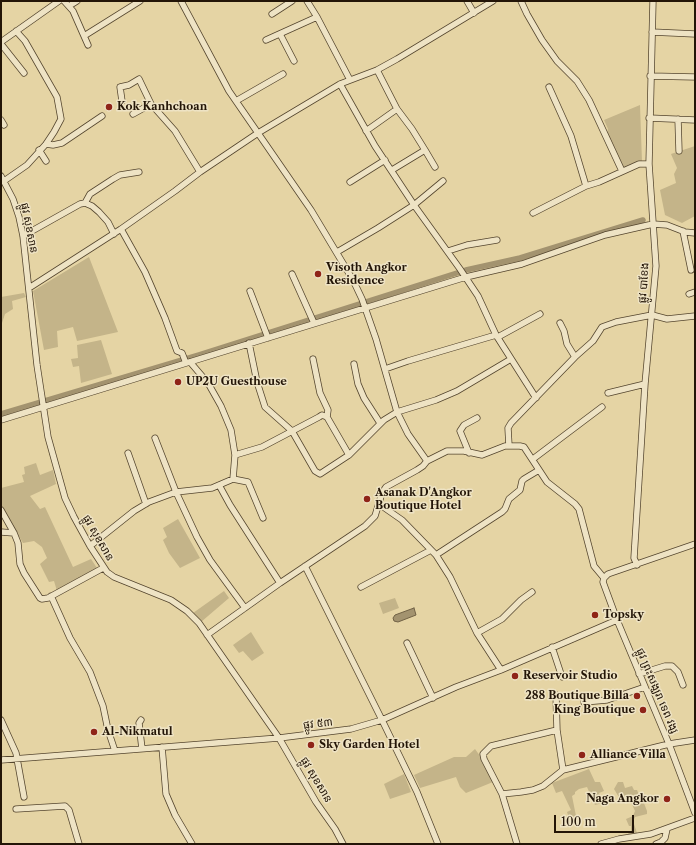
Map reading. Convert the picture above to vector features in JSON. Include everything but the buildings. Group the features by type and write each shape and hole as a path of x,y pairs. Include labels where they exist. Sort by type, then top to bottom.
{"street":[{"path":"24,74 1,43 59,1"},
{"path":"64,1 78,20 88,45"},
{"path":"69,6 77,1"},
{"path":"84,36 140,1"},
{"path":"181,1 220,76 300,193 337,252 364,304 397,412 408,434 427,461"},
{"path":"272,14 292,1"},
{"path":"307,1 317,16 350,80"},
{"path":"467,1 474,13"},
{"path":"29,288 114,234 176,191 200,172 258,133 340,84 377,70 430,40 493,1"},
{"path":"522,1 527,14 542,40 557,61 577,81 589,100 622,171"},
{"name":"ផ្លូវ បាខែង","path":"637,565 634,558 645,384 656,266 649,164 652,1"},
{"path":"266,40 317,16"},
{"path":"2,179 23,169 46,144 60,123 61,115 53,89 25,41 16,31"},
{"path":"652,32 695,34"},
{"path":"280,34 294,61"},
{"path":"377,70 397,109 412,129 435,167"},
{"path":"236,101 283,74"},
{"path":"650,76 695,77"},
{"path":"122,101 120,87 129,85 139,79 151,104 175,131 200,172"},
{"path":"340,84 366,132 414,205 448,251 478,296 497,336 536,398"},
{"path":"548,86 571,136 586,186"},
{"path":"133,114 151,104"},
{"path":"366,132 397,109"},
{"path":"46,144 55,145 62,143 102,116"},
{"path":"649,118 695,120"},
{"path":"678,119 679,151"},
{"path":"39,150 46,161"},
{"path":"392,170 424,150"},
{"path":"350,182 385,160"},
{"path":"533,213 586,186 599,182 639,164 649,164"},
{"path":"85,203 90,194 113,179 120,175 139,172"},
{"name":"ផ្លូវ សុខសាន","path":"2,179 13,199 23,236 43,406 48,437 65,498 103,568 114,577 163,596 180,606 194,617 279,738 316,802 335,828 343,844"},
{"path":"337,252 414,205 443,181"},
{"path":"23,236 80,204 85,203 92,206 99,212 108,222 114,234"},
{"path":"1,420 186,360 249,343 267,334 463,273 522,264 605,235 653,224 668,225 688,233 695,233"},
{"path":"121,229 145,272 165,318 177,351 208,383 222,406 231,430 235,455 233,479"},
{"path":"683,231 691,270"},
{"path":"448,251 467,245 497,240"},
{"path":"292,274 313,320"},
{"path":"250,291 267,334"},
{"path":"688,294 695,292"},
{"path":"385,369 497,336 540,314"},
{"path":"509,446 509,426 575,357 593,341 602,327 616,322 652,315 667,320 695,316"},
{"path":"560,323 564,331 567,344 575,357"},
{"path":"249,343 257,382 265,407 292,431 315,471 319,474 322,474 349,455 380,423 397,412 436,400 457,391 511,359"},
{"path":"313,359 318,387 328,410 327,417 349,455"},
{"path":"354,364 358,384 364,398 380,423"},
{"path":"608,393 645,384"},
{"path":"533,459 602,407"},
{"path":"235,455 262,447 319,416 322,415 327,417"},
{"path":"469,453 460,430 464,425 477,418"},
{"path":"155,438 176,492 203,549 245,608"},
{"path":"207,636 280,583 366,526 375,516 386,487 423,466 427,461 447,451 464,451 482,455 509,446 521,446 526,449 550,485 580,509 594,566 604,578 608,574 695,544"},
{"path":"128,452 146,504"},
{"path":"436,555 502,512 505,509 509,499 520,490 522,481 539,470"},
{"path":"90,546 134,511 146,504 176,492 204,489 233,479 248,482 263,518"},
{"path":"219,485 230,505 280,583"},
{"path":"379,504 402,520 436,555 450,577 477,633 501,670"},
{"path":"1,510 14,533 18,544 20,564 40,598 44,599 51,596 103,568"},
{"path":"1,532 14,533"},
{"path":"361,587 431,550"},
{"path":"305,566 382,720 416,792 438,844"},
{"name":"ផ្លូវ ព្រះសង្ឃរា ទេព វង្ស","path":"604,578 603,582 616,620 669,744 695,813"},
{"path":"477,633 502,619 521,600 532,592"},
{"path":"51,596 70,638 90,672 103,706 110,739 115,751"},
{"name":"ផ្លូវ ៥៣","path":"1,760 17,761 142,748 279,738 351,730 382,720 456,687 501,670 616,620"},
{"path":"407,643 433,698"},
{"path":"552,647 562,677"},
{"path":"639,674 665,666 672,666 678,672 683,685"},
{"path":"584,702 607,700 644,687"},
{"path":"556,695 557,730 563,770"},
{"path":"1,720 16,752 24,797"},
{"path":"141,720 139,723 142,748"},
{"path":"517,844 502,794 484,759 484,752 491,746 557,730"},
{"path":"502,794 533,790 543,786 563,770 669,744 695,740"},
{"path":"162,747 166,794 175,815 192,844"},
{"path":"16,809 65,806 69,810 79,844"},
{"path":"601,844 619,839 651,834 695,818"},
{"path":"656,844 665,838 666,829"}],"shaded area":[{"path":"640,105 642,162 623,169 607,134 608,129 604,120"},
{"path":"695,146 695,216 682,223 665,215 660,190 676,183 674,174 677,168 671,154"},
{"path":"89,257 118,332 77,341 73,327 57,331 58,347 44,350 33,291"},
{"path":"24,293 26,297 12,301 13,309 5,314 1,326 1,297"},
{"path":"101,340 112,374 81,383 79,366 73,367 71,359 78,358 77,345"},
{"path":"36,463 40,475 53,470 56,484 30,496 40,509 45,507 73,567 91,559 99,571 57,591 54,581 49,582 40,564 47,558 42,547 34,541 23,543 1,507 1,488 24,482 22,475 25,474 24,467"},
{"path":"178,519 200,558 180,568 169,553 163,540 167,537 163,528"},
{"path":"224,591 229,598 201,622 193,613"},
{"path":"395,598 399,608 383,614 379,603"},
{"path":"414,608 416,615 398,622 394,621 393,618 395,615"},
{"path":"251,632 264,653 252,661 243,651 239,653 233,645"},
{"path":"475,749 483,760 493,782 466,793 460,787 456,777 420,788 414,775 454,757 466,757"},
{"path":"589,769 595,782 600,782 604,791 599,793 603,803 595,805 587,787 579,789 572,796 576,816 569,818 567,812 571,810 562,791 556,793 552,783"},
{"path":"404,774 411,792 390,799 384,784"},
{"path":"618,782 623,782 625,788 632,786 634,790 637,790 639,795 642,794 644,796 642,798 647,814 635,817 633,821 637,833 641,834 629,836 628,833 631,831 631,826 629,826 626,819 633,816 635,811 628,796 620,799 614,789"}],"waterway":[{"path":"466,270 520,258 643,220"},
{"path":"1,414 199,355 460,272"}],"place":[{"name":"Kok Kanhchoan","path":"109,107"},
{"name":"Visoth Angkor Residence","path":"318,274"},
{"name":"UP2U Guesthouse","path":"178,382"},
{"name":"Asanak D'Angkor Boutique Hotel","path":"367,499"},
{"name":"Topsky","path":"595,615"},
{"name":"Reservoir Studio","path":"515,676"},
{"name":"288 Boutique Billa","path":"637,696"},
{"name":"King Boutique","path":"643,710"},
{"name":"Al-Nikmatul","path":"94,732"},
{"name":"Sky Garden Hotel","path":"311,745"},
{"name":"Alliance Villa","path":"582,755"},
{"name":"Naga Angkor","path":"667,799"}]}
